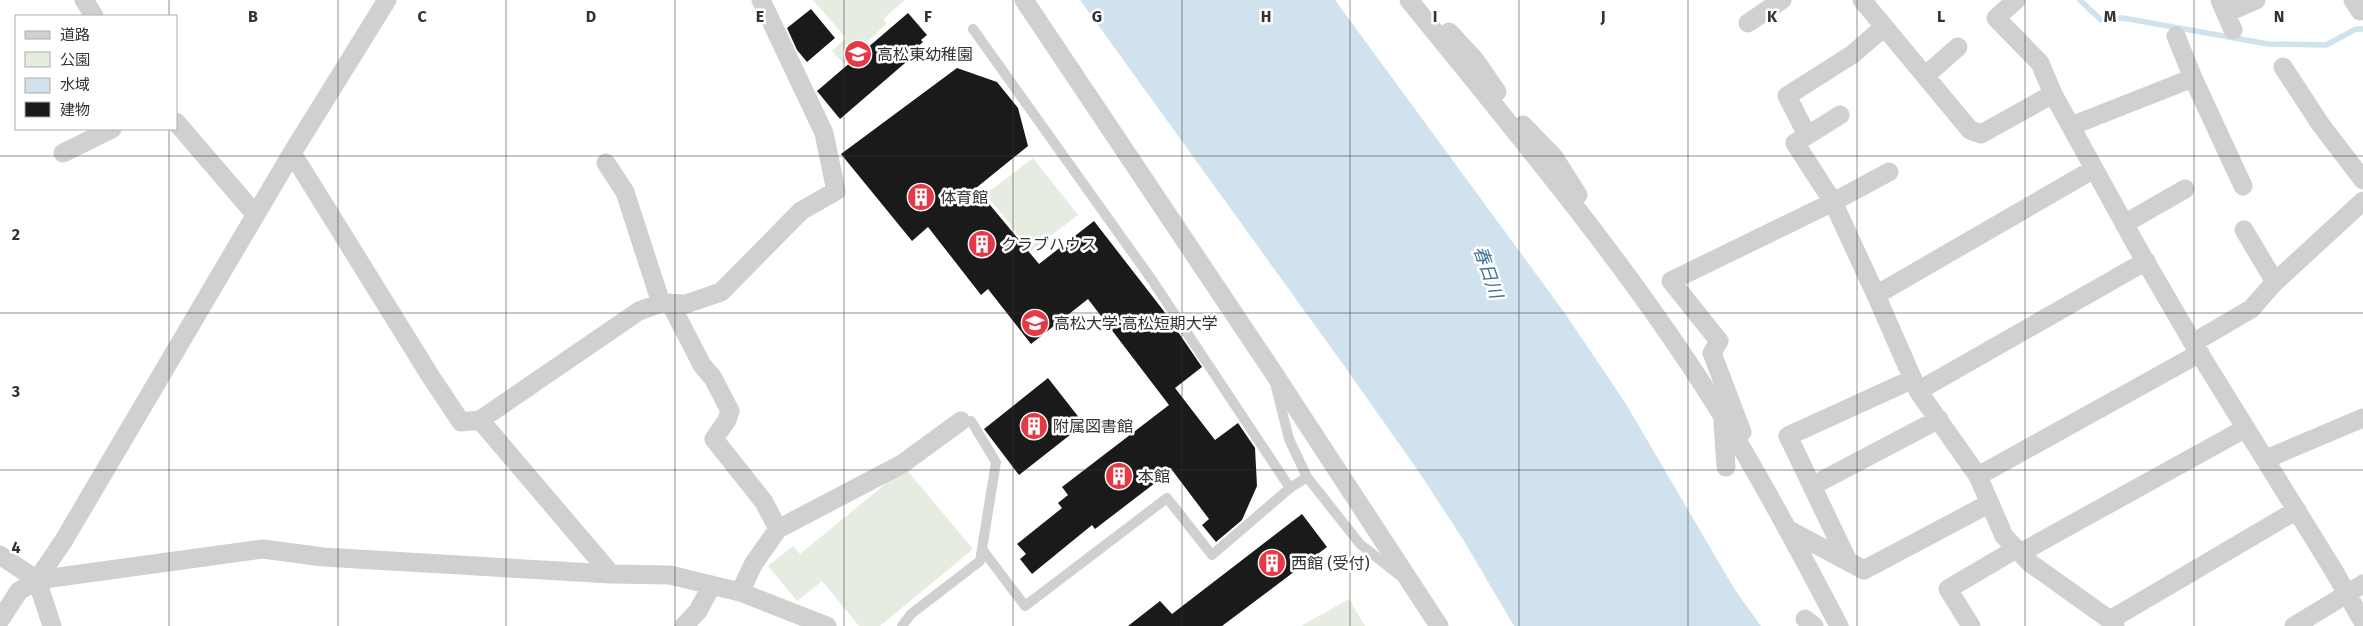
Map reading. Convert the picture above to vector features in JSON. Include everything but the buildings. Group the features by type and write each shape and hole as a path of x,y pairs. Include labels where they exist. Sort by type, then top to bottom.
{"street":[{"path":"37,580 64,540 255,214 387,0"},
{"path":"292,153 461,422 480,420 639,311 665,303 686,304 721,292 801,211 836,191 824,133 761,0"},
{"path":"1024,0 1273,372 1439,626"},
{"path":"1748,23 1782,0"},
{"path":"2016,0 1996,18 2040,63 2053,94 2124,224 2196,348 2297,510 2355,590 2363,622"},
{"path":"2226,14 2256,0"},
{"path":"1415,2 1508,117 1655,316 1722,416 1787,529 1839,626"},
{"path":"1867,2 1884,27 1970,130 1981,134 2053,94"},
{"path":"1807,135 1786,96 1853,54 1884,27"},
{"path":"2176,36 2243,186"},
{"path":"1926,76 1958,47"},
{"path":"2283,67 2321,125 2363,180"},
{"path":"2071,126 2194,78"},
{"path":"1840,115 1795,143 1833,202 1916,385 1978,476 2004,536 2030,563 2112,623 2297,510"},
{"path":"178,124 255,214"},
{"path":"63,154 101,131"},
{"path":"606,163 625,192 665,303 702,364 713,378 730,412 714,439 764,502 778,530"},
{"path":"1876,295 2094,169"},
{"path":"1740,447 1744,439 1712,353 1719,341 1671,281 1833,202 1889,172"},
{"path":"2124,224 2185,189"},
{"path":"1978,476 2196,348 2251,309 2275,282 2363,201"},
{"path":"2244,230 2275,282"},
{"path":"1848,561 1788,436 1916,385 2146,261"},
{"path":"1722,416 1726,468"},
{"path":"2266,459 2363,418"},
{"path":"1812,486 1939,419"},
{"path":"480,420 611,574"},
{"path":"740,592 754,562 778,530 902,464 966,421"},
{"path":"1971,626 1948,589 2246,428"},
{"path":"1787,529 1864,570 1990,503"},
{"path":"0,620 19,591 37,580 263,548 322,557 611,574 670,575 740,592 827,626"},
{"path":"0,555 37,580 52,626"},
{"path":"684,626 698,611 712,585"},
{"path":"2294,626 2355,590"}],"lane":[{"path":"972,29 1152,280 1290,488"},
{"path":"1273,372 1289,440 1307,477 1360,544 1412,584"},
{"path":"902,626 911,614 980,561 996,462 966,421"},
{"path":"982,549 1025,606 1167,498 1212,555 1290,488 1307,477"}],"green space":[{"path":"813,0 905,0 883,19 887,24 843,63 832,51 846,38"},
{"path":"1033,158 1078,215 1031,251 986,194"},
{"path":"905,468 973,549 880,626 859,626 822,581 797,601 768,566 793,546 800,554"},
{"path":"1349,599 1365,626 1301,626"}],"water":[{"name":"春日川","path":"1080,0 1335,0 1564,312 1626,404 1735,590 1761,626 1514,626 1464,541 1421,475"}],"waterway":[{"path":"2080,0 2101,20 2123,18 2268,44 2326,45 2356,29 2363,29"}],"place":[{"name":"高松東幼稚園","path":"858,54"},
{"name":"体育館","path":"921,197"},
{"name":"クラブハウス","path":"982,244"},
{"name":"高松大学·高松短期大学","path":"1035,323"},
{"name":"附属図書館","path":"1034,426"},
{"name":"本館","path":"1119,476"},
{"name":"西館 (受付)","path":"1272,563"}]}
